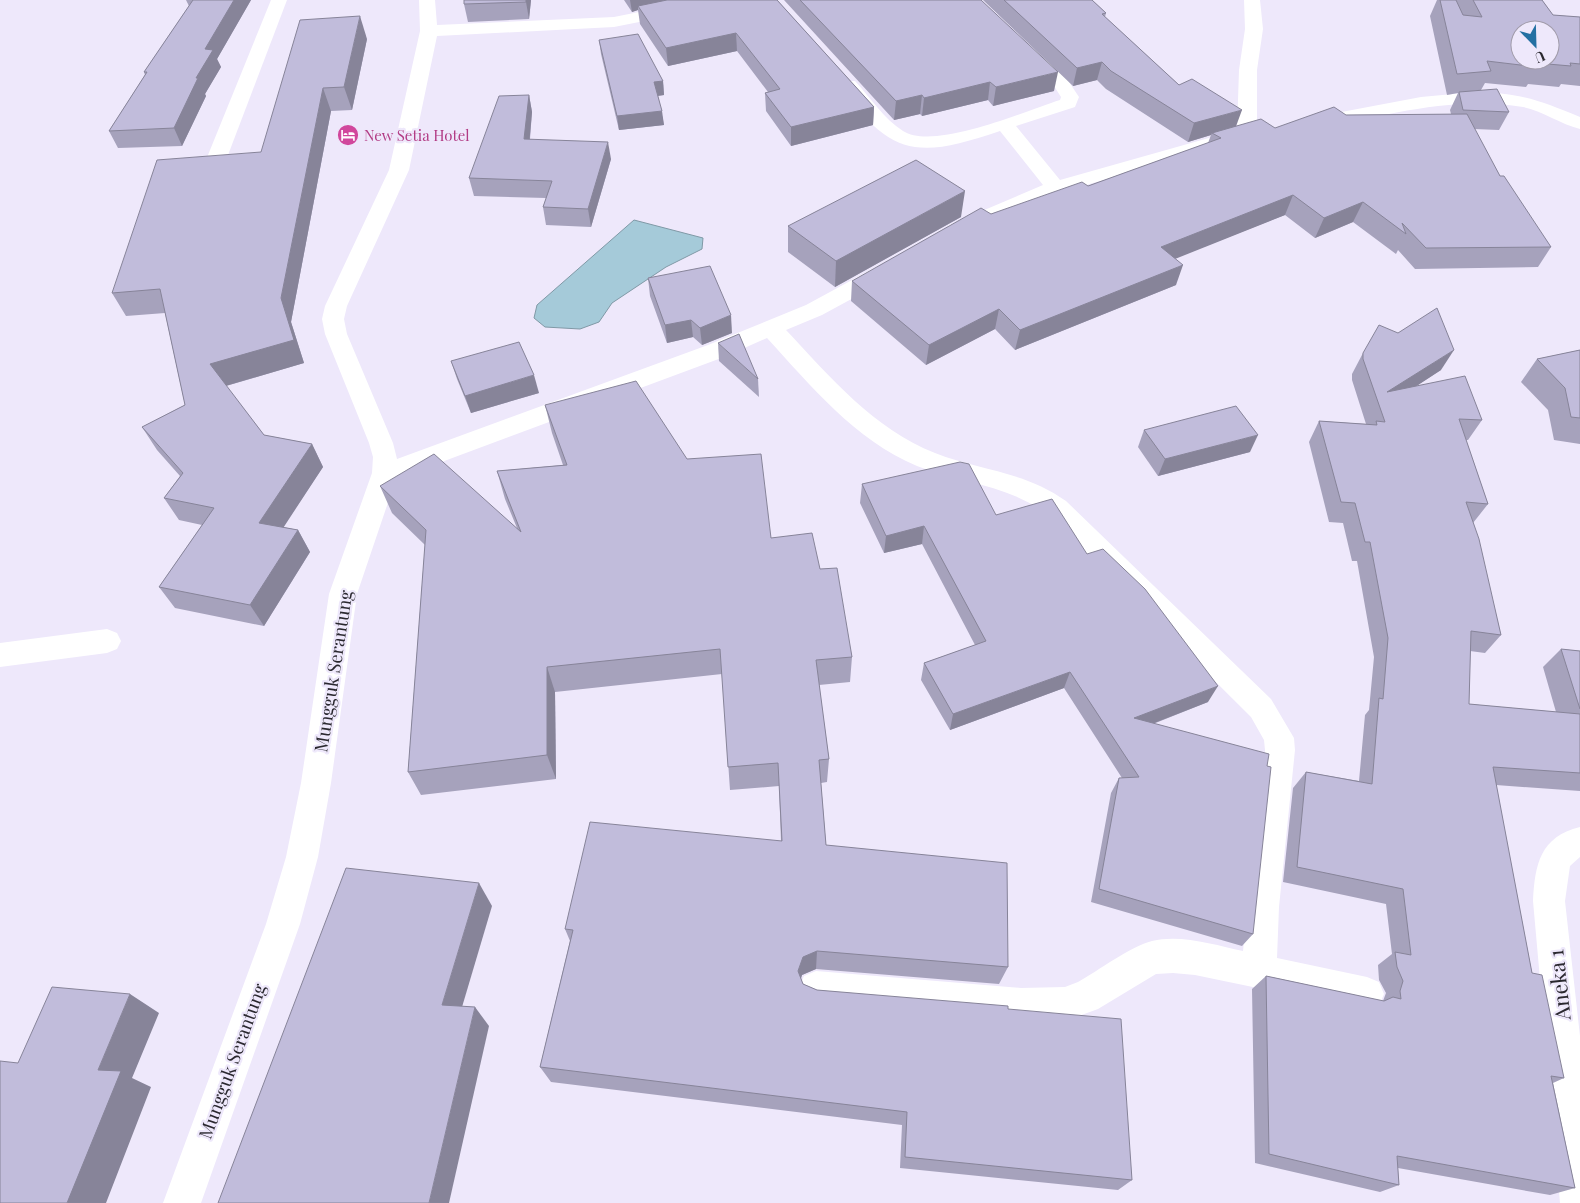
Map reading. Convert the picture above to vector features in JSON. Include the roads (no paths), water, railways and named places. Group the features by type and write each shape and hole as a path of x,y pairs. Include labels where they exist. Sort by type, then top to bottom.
{"street":[{"path":"218,155 279,0"},
{"name":"Mungguk Serantung","path":"182,1203 283,924 302,857 317,774 343,594 385,473 385,457 382,444 336,334 333,319 346,282 399,170 429,31 427,0"},
{"path":"429,31 614,22 725,0"},
{"path":"936,242 1008,204 1055,188 1256,131 1248,70 1254,29 1252,0"},
{"path":"836,70 896,136 914,142 941,142 1068,103 1070,98 1061,83 1018,44"},
{"path":"1296,126 1401,107 1490,98 1527,102 1580,123"},
{"path":"1004,124 1055,188"},
{"path":"385,473 716,352 822,306 904,260"},
{"path":"771,328 850,410 888,439 913,454 947,468 999,481 1034,493 1057,508 1261,708 1279,738 1280,750 1263,907 1260,972"},
{"path":"0,655 107,640"},
{"name":"Aneka 1","path":"1579,1203 1550,901 1550,871 1558,855 1572,842 1580,842"},
{"path":"816,988 1021,1005 1066,1004 1086,997 1152,958 1174,956 1195,958 1367,994"}],"water":[{"path":"634,220 703,238 702,249 666,267 612,303 599,322 580,329 545,327 534,318 537,305"}],"place":[{"name":"New Setia Hotel","path":"348,135"}]}
